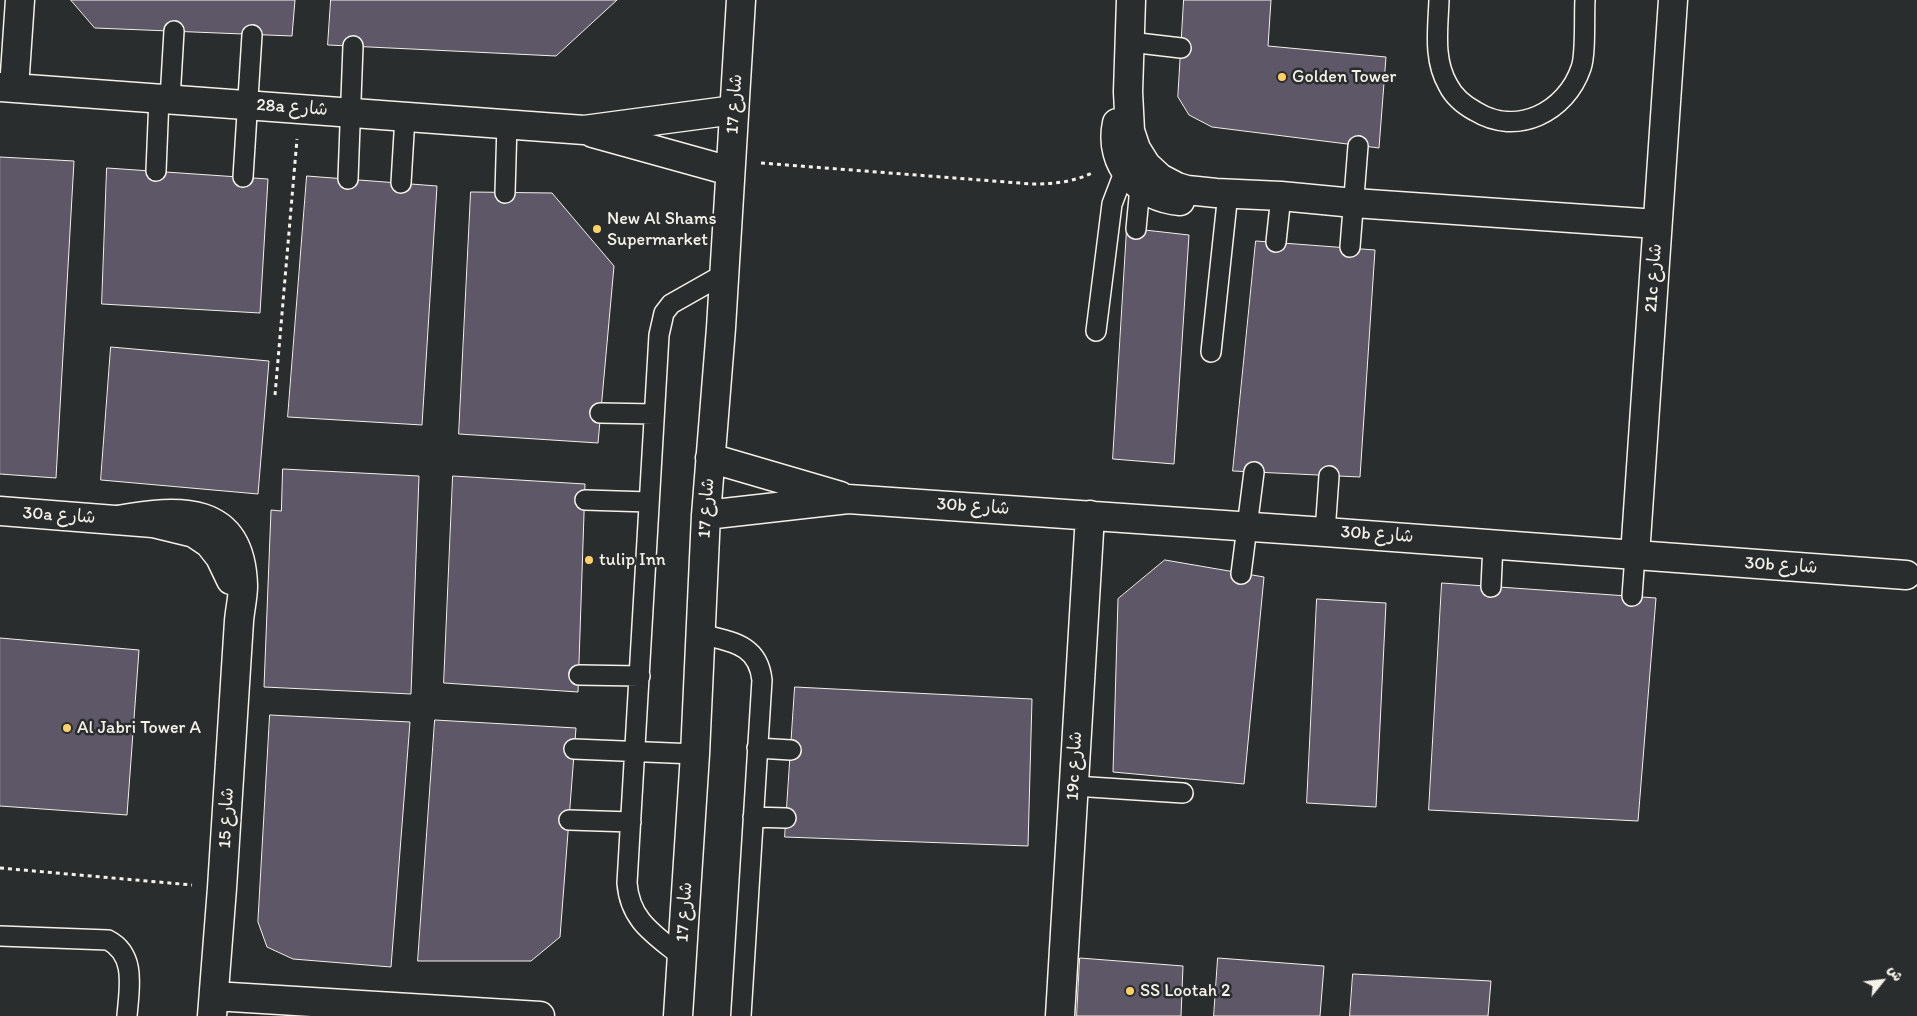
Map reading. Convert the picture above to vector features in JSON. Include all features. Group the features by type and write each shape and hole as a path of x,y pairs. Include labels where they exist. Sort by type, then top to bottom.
{"street":[{"path":"7,87 20,0"},
{"name":"شارع 17","path":"678,1016 695,754 706,515 724,274 741,0"},
{"path":"1131,0 1128,92 1130,131 1136,149 1146,165 1160,178 1177,187 1187,190 1222,193 1657,224"},
{"name":"21c شارع","path":"1635,555 1673,0"},
{"name":"28a شارع","path":"7,87 584,130 731,166"},
{"path":"1128,92 1116,126 1116,144 1129,173 1154,196 1169,200 1184,201 1222,193"},
{"name":"28a شارع","path":"584,130 734,110"},
{"name":"30b شارع","path":"710,458 848,499"},
{"name":"30b شارع","path":"706,515 848,499 1248,526 1906,575"},
{"name":"30a شارع","path":"0,512 118,520"},
{"name":"شارع 15","path":"118,520 173,513 200,517 222,527 236,548 242,567 243,588 239,620 213,1006"},
{"name":"19c شارع","path":"1060,1016 1090,515"},
{"path":"213,1006 540,1016"}],"lane":[{"path":"1440,0 1439,66 1448,87 1463,104 1482,116 1504,121 1524,121 1544,114 1561,102 1574,85 1582,66 1585,0"},
{"path":"156,171 174,31"},
{"path":"243,177 252,35"},
{"path":"1130,42 1181,48"},
{"path":"348,179 353,46"},
{"path":"401,183 405,116"},
{"path":"505,193 507,124"},
{"path":"1350,247 1358,146"},
{"path":"1129,173 1136,229"},
{"path":"1096,331 1112,204 1129,173"},
{"path":"1211,352 1222,193"},
{"path":"1276,242 1281,196"},
{"path":"682,957 643,925 631,905 628,883 654,414 659,335 664,313 671,304 724,274"},
{"path":"600,413 654,414"},
{"path":"1241,574 1254,472"},
{"path":"1325,532 1329,476"},
{"path":"585,500 649,502"},
{"path":"1491,587 1493,544"},
{"path":"1632,596 1635,555"},
{"path":"701,634 739,644 748,650 756,658 762,680 741,1016"},
{"path":"579,674 640,676"},
{"path":"758,748 791,750"},
{"path":"574,749 695,754"},
{"path":"1074,786 1183,794"},
{"path":"753,817 786,818"},
{"path":"569,820 631,822"},
{"path":"0,936 108,940 116,944 128,963 130,974 127,1016"}],"path":[{"path":"275,395 299,109"},
{"path":"731,166 1032,184 1057,183 1082,178 1129,173"},
{"path":"0,868 222,888"}],"building":[{"path":"71,0 295,0 292,36 95,28"},
{"path":"331,0 617,0 556,56 328,45"},
{"name":"Golden Tower","path":"1184,0 1271,0 1268,46 1386,57 1379,148 1212,127 1189,115 1178,97"},
{"path":"0,157 74,161 56,478 0,474"},
{"path":"107,168 268,179 260,313 102,304"},
{"path":"307,176 437,186 422,425 288,417"},
{"path":"471,192 552,193 614,266 598,443 459,434"},
{"path":"1127,228 1189,235 1174,464 1113,459"},
{"path":"1256,241 1375,250 1360,477 1233,471"},
{"path":"111,347 269,361 258,494 101,480"},
{"path":"283,469 419,476 411,694 264,687 271,510 281,511"},
{"path":"453,476 585,484 578,692 444,683"},
{"path":"1165,560 1264,577 1244,784 1113,772 1118,599"},
{"path":"1442,583 1656,598 1638,821 1429,810"},
{"path":"1317,599 1386,603 1376,807 1307,803"},
{"name":"Al Jabri Tower A","path":"0,638 139,650 127,815 0,806"},
{"path":"795,687 1032,699 1028,846 785,837"},
{"path":"270,715 410,722 391,967 293,959 267,947 258,922"},
{"path":"435,720 576,728 560,937 531,961 418,961"},
{"name":"SS Lootah 2","path":"1080,958 1183,966 1181,1016 1077,1016"},
{"path":"1218,958 1324,966 1320,1016 1214,1016"},
{"path":"1353,974 1491,981 1488,1016 1350,1016"}],"place":[{"name":"Golden Tower","path":"1282,77"},
{"name":"New Al Shams Supermarket","path":"597,229"},
{"name":"tulip Inn","path":"589,560"},
{"name":"Al Jabri Tower A","path":"67,728"},
{"name":"SS Lootah 2","path":"1130,991"}]}
